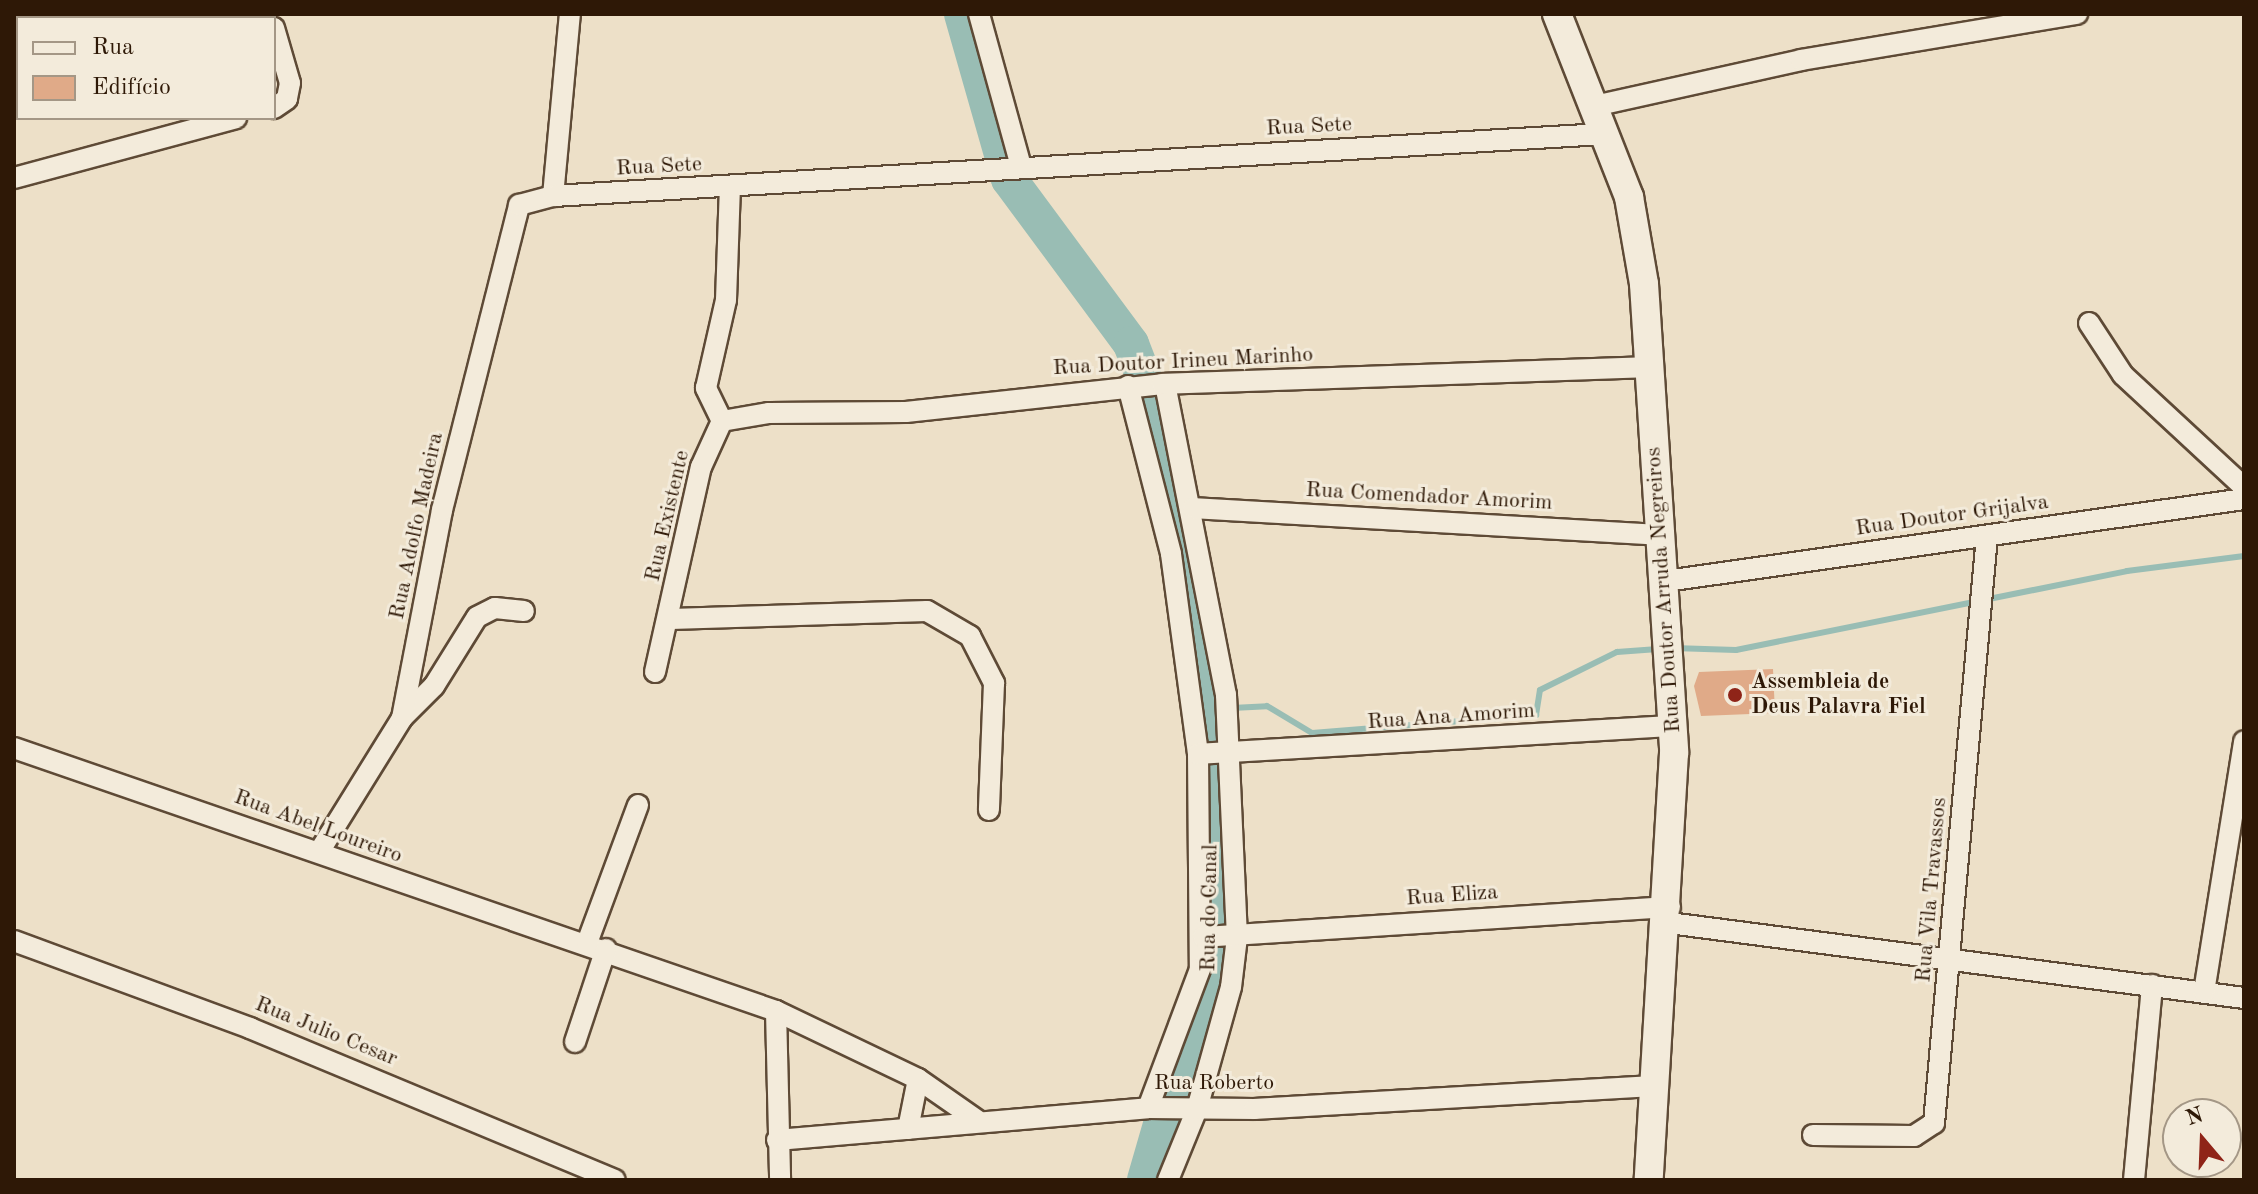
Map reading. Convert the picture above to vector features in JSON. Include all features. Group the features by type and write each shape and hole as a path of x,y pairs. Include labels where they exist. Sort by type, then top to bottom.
{"street":[{"path":"553,196 570,14"},
{"path":"979,14 1019,166"},
{"name":"Rua Doutor Arruda Negreiros","path":"1557,14 1638,230 1666,581 1673,726 1669,915 1652,1086 1649,1180"},
{"path":"1594,106 1991,21 2077,14"},
{"path":"276,35 290,83 287,99 276,107"},
{"path":"14,178 229,120"},
{"name":"Rua Sete","path":"530,201 553,196 730,188 983,168 1604,134"},
{"path":"722,421 706,388 726,300 730,188"},
{"name":"Rua Adolfo Madeira","path":"319,852 402,718 512,217 530,201"},
{"path":"2089,323 2123,375 2244,487"},
{"name":"Rua Doutor Irineu Marinho","path":"722,421 769,413 906,412 1164,384 1649,367"},
{"name":"Rua do Canal","path":"1164,384 1193,508 1226,695 1233,755 1236,937 1231,987 1194,1109 1168,1180"},
{"path":"1130,386 1171,554 1200,754 1206,937 1190,1005 1153,1108"},
{"name":"Rua Existente","path":"655,672 671,619 701,467 722,421"},
{"name":"Rua Doutor Grijalva","path":"1666,581 2244,499"},
{"name":"Rua Comendador Amorim","path":"1193,508 1662,535"},
{"name":"Rua Vila Travassos","path":"1813,1135 1907,1137 1928,1130 1937,1110 1987,536"},
{"path":"402,718 434,686 477,617 495,608 524,611"},
{"path":"671,619 927,611 970,636 994,683 989,810"},
{"name":"Rua Ana Amorim","path":"1200,754 1233,755 1673,726"},
{"path":"2204,992 2244,741"},
{"name":"Rua Abel Loureiro","path":"14,748 597,946 776,1011 918,1079 977,1120"},
{"path":"575,1042 597,946 638,805"},
{"name":"Rua Eliza","path":"1206,937 1669,915 2244,998"},
{"name":"Rua Julio Cesar","path":"14,941 264,1033 615,1180"},
{"path":"2134,1180 2152,985"},
{"path":"776,1011 780,1180"},
{"path":"908,1129 918,1079"},
{"name":"Rua Roberto","path":"777,1140 977,1120 1153,1108 1194,1109 1652,1086"}],"building":[{"name":"Assembleia de Deus Palavra Fiel","path":"1773,669 1775,713 1701,716 1694,686 1699,672"}],"waterway":[{"path":"962,14 1009,179 1131,344 1158,414 1209,704 1224,980 1162,1121 1145,1180"},
{"path":"1673,648 1736,650 2127,571 2244,556"},
{"path":"1232,708 1267,706 1312,733 1536,715 1540,690 1617,652 1658,649"}],"place":[{"name":"Assembleia de Deus Palavra Fiel","path":"1735,695"}]}
